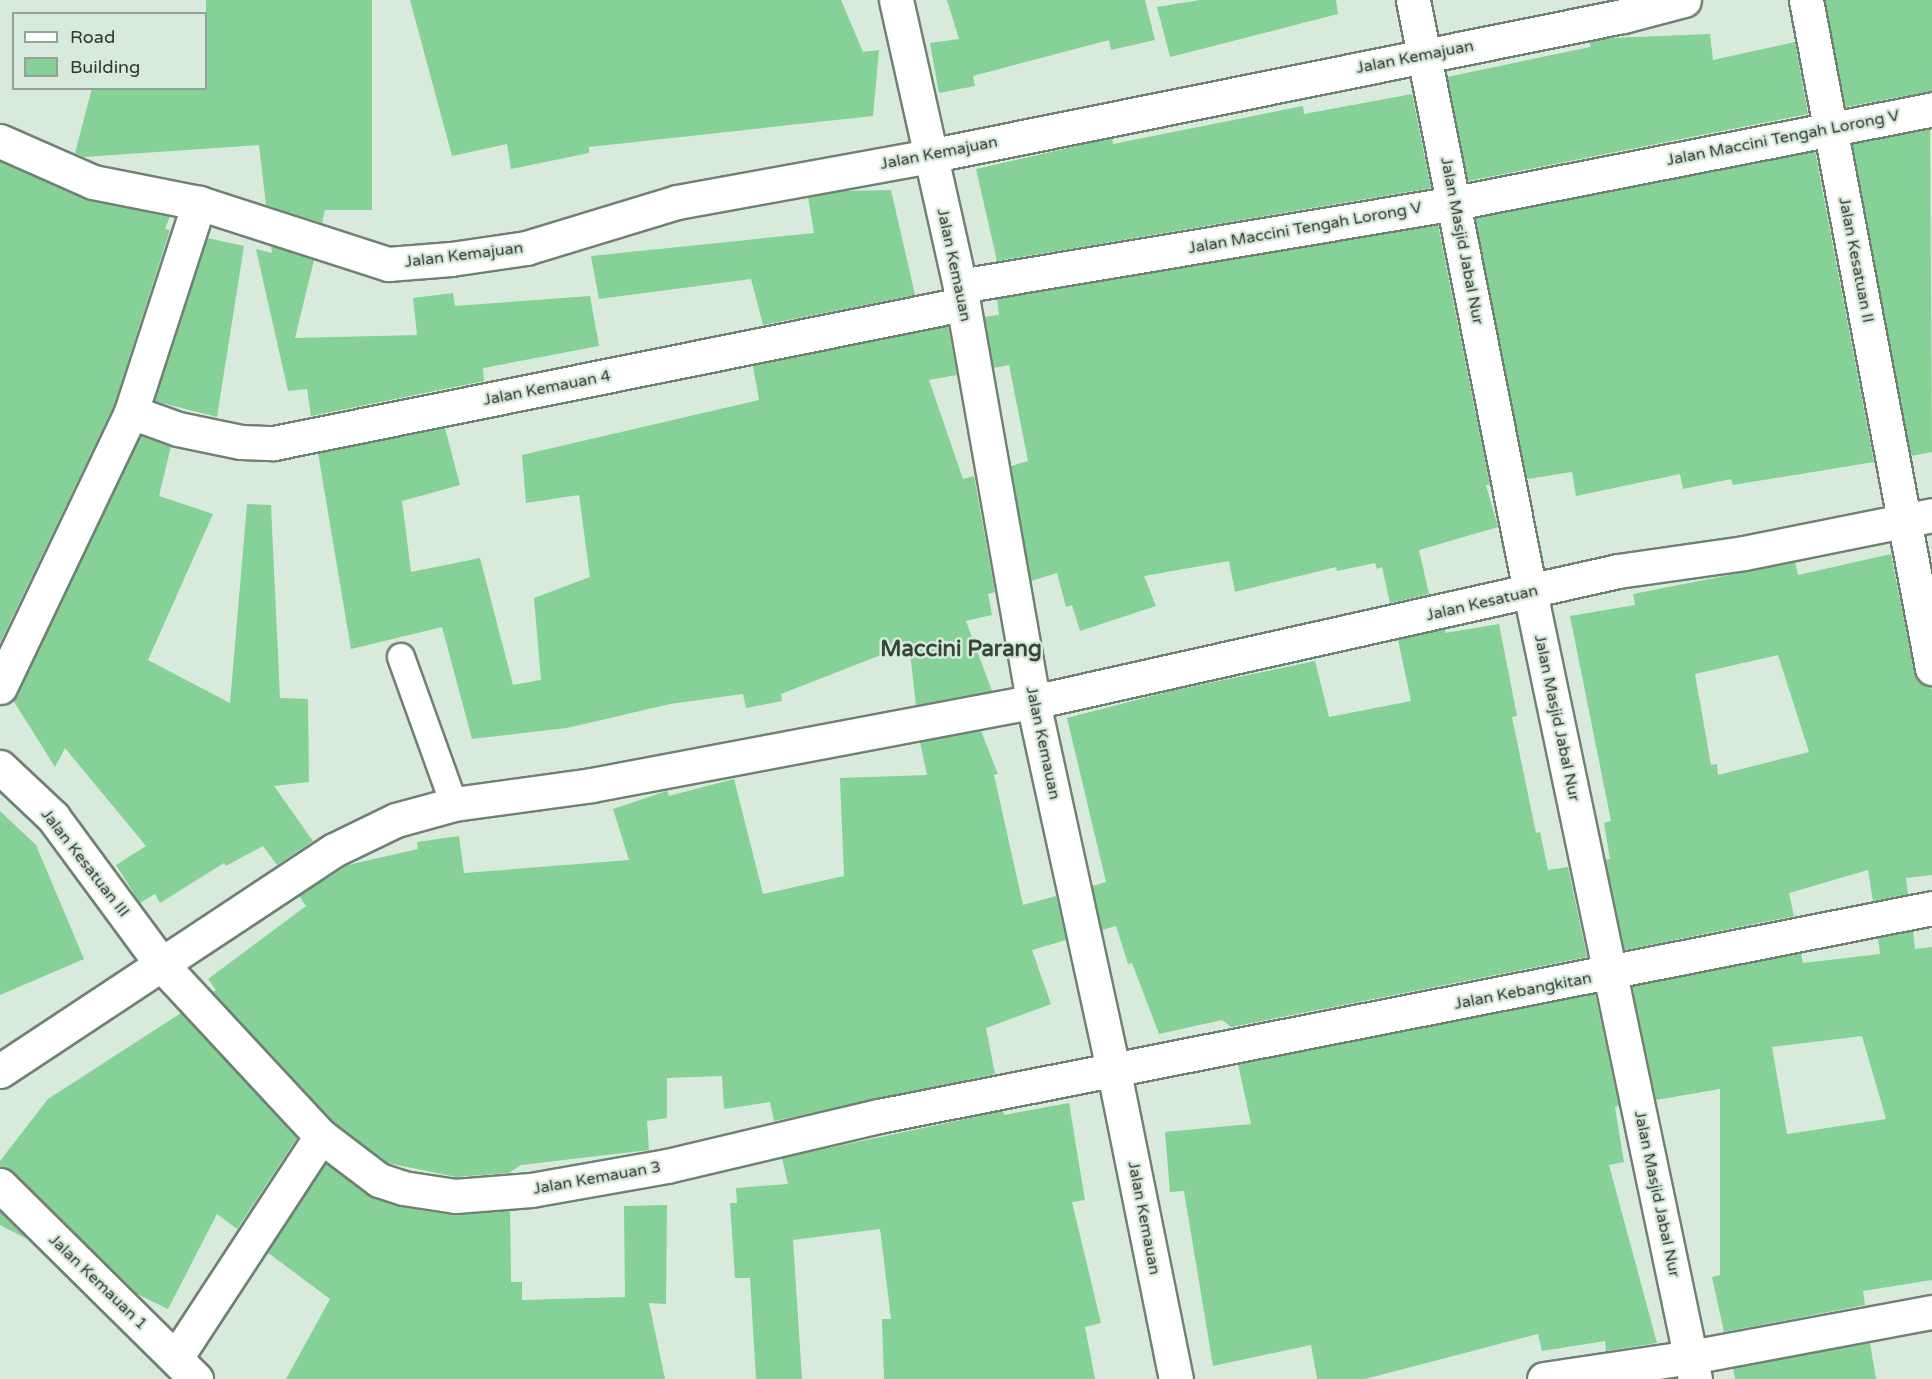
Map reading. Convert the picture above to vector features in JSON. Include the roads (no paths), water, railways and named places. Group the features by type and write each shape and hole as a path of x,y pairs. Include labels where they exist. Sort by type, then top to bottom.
{"street":[{"name":"Jalan Kemauan","path":"896,0 929,156 962,295 1033,702 1114,1072 1176,1379"},
{"name":"Jalan Masjid Jabal Nur","path":"1413,0 1426,56 1530,592 1693,1368"},
{"name":"Jalan Kemajuan","path":"0,141 93,182 199,204 388,264 525,248 677,202 929,156 1623,16 1684,0"},
{"name":"Jalan Kesatuan II","path":"1806,0 1831,129 1919,517 1932,668"},
{"name":"Jalan Maccini Tengah Lorong V","path":"962,295 1455,203 1932,109"},
{"path":"0,687 132,412 199,204"},
{"name":"Jalan Kemauan 4","path":"132,412 178,429 241,442 274,443 962,295"},
{"name":"Jalan Kesatuan","path":"0,1071 334,850 396,820 454,804 592,785 1033,702 1618,571 1744,554 1919,517"},
{"name":"Jalan Kesatuan III","path":"0,767 54,817 162,965"},
{"name":"Jalan Kebangkitan","path":"1114,1072 1932,908"},
{"name":"Jalan Kemauan 3","path":"162,965 321,1136 379,1180 403,1188 455,1196 520,1191 667,1166 879,1116 1114,1072"},
{"path":"187,1368 321,1136"},
{"name":"Jalan Kemauan 1","path":"0,1185 91,1278 187,1368"},
{"path":"1544,1379 1693,1368 1932,1312"}],"lane":[{"path":"401,657 454,804"}],"district":[{"name":"Maccini Parang","path":"961,650"}]}
